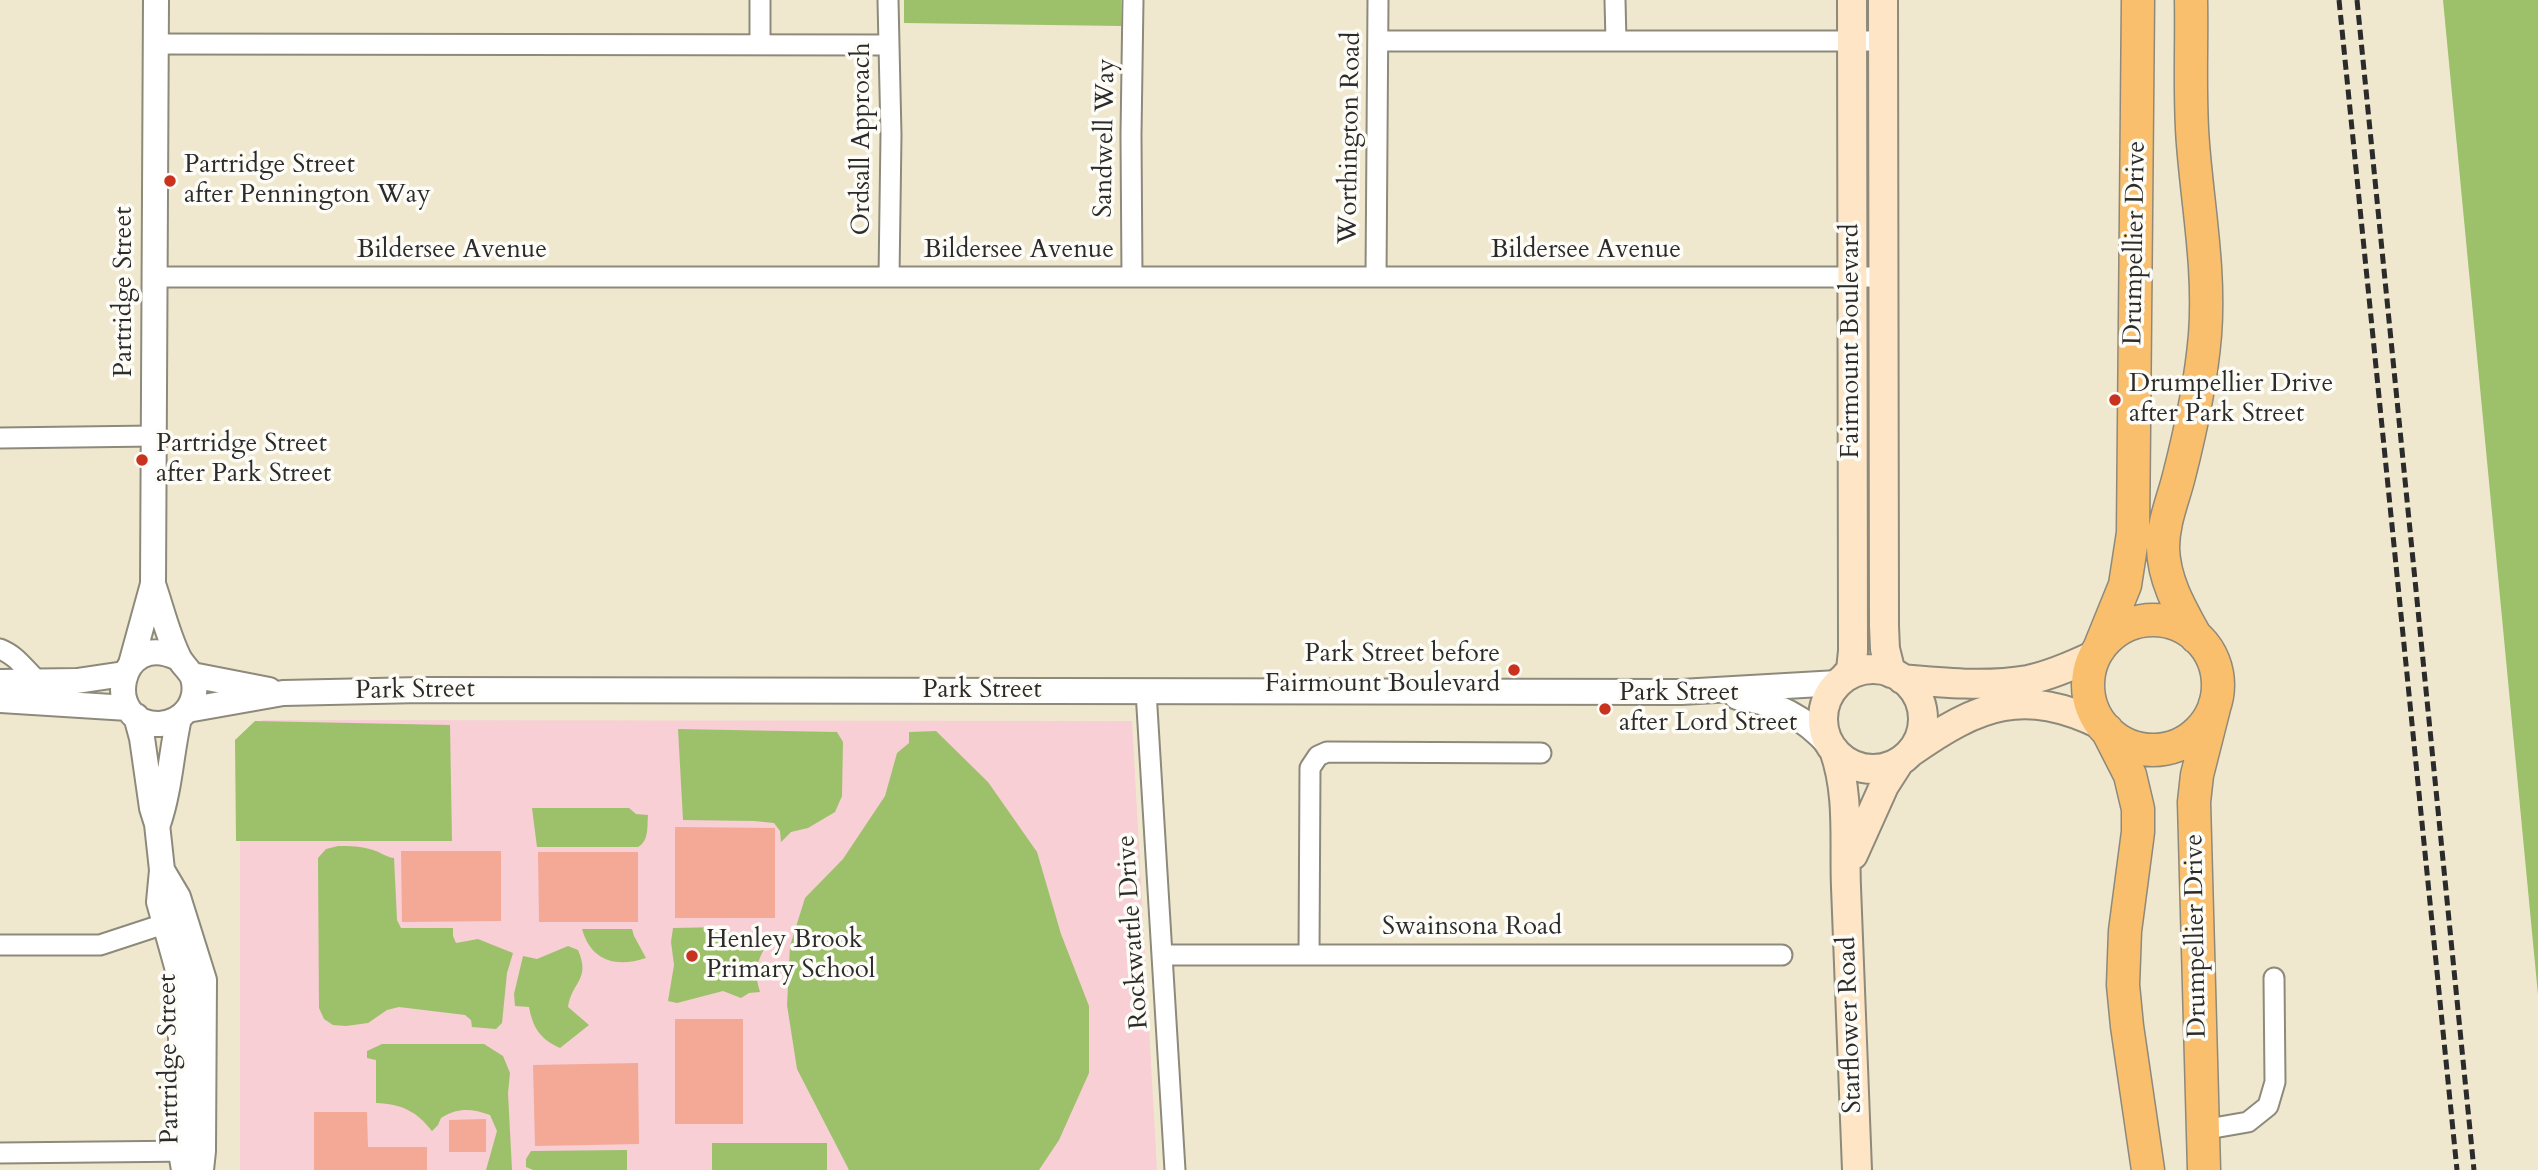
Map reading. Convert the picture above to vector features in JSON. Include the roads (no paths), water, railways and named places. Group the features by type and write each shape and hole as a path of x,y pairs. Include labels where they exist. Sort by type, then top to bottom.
{"main road":[{"name":"Fairmount Boulevard","path":"1841,681 1851,670 1853,651 1852,0"},
{"name":"Fairmount Boulevard","path":"1883,0 1884,626 1885,649 1897,676"},
{"name":"Drumpellier Drive","path":"2097,652 2125,585 2133,533 2138,0"},
{"name":"Drumpellier Drive","path":"2191,0 2192,124 2204,243 2205,333 2197,400 2166,518 2163,550 2168,581 2196,637"},
{"path":"2149,620 2178,625 2196,637 2206,648 2216,668 2218,690 2215,704 2200,729 2189,739 2169,747 2139,748 2125,743 2105,728 2075,712 2051,706 2002,706 1955,722 1885,768 1868,769 1851,764 1832,748 1824,730 1823,713 1828,696 1841,681 1853,674 1869,670 1937,683 2013,682 2052,673 2097,652 2121,629 2149,620"},
{"path":"2097,652 2089,676 2092,706 2130,775 2138,809 2138,832 2126,917 2123,972 2127,1026 2148,1170"},
{"path":"1897,676 1917,695 1922,712 1921,734 1905,757"},
{"name":"Drumpellier Drive","path":"2204,1170 2194,802 2197,775 2215,704"},
{"name":"Starflower Road","path":"1832,748 1839,766 1847,818 1845,880 1857,1170"},
{"name":"Starflower Road","path":"1845,880 1865,824 1884,786 1905,757"}],"street":[{"name":"Partridge Street","path":"128,669 153,584 156,0"},
{"path":"760,0 760,45"},
{"name":"Ordsall Approach","path":"888,0 891,135 889,278"},
{"name":"Sandwell Way","path":"1132,278 1130,135 1133,0"},
{"name":"Worthington Road","path":"1376,278 1378,0"},
{"path":"1615,0 1616,41"},
{"path":"1379,41 1883,41"},
{"path":"156,44 889,45"},
{"name":"Bildersee Avenue","path":"156,278 1883,277"},
{"path":"0,438 154,436"},
{"name":"Partridge Street","path":"153,584 185,667"},
{"path":"0,649 15,655 39,682"},
{"path":"159,652 185,667 193,699 183,714 169,723 146,722 132,712 123,697 122,686 128,669 139,657 159,652"},
{"name":"Park Street","path":"185,667 283,693"},
{"path":"0,681 77,681 128,669"},
{"name":"Park Street","path":"183,714 283,693 421,690 1681,692 1841,681"},
{"name":"Rockwattle Drive","path":"1146,691 1175,1170"},
{"name":"Park Street","path":"1681,692 1752,699 1775,706 1807,723 1832,748"},
{"path":"0,700 132,712"},
{"name":"Partridge Street","path":"132,712 142,738 152,808 158,824 162,870 159,902 163,924 181,981 192,1161"},
{"name":"Partridge Street","path":"158,824 167,799 172,747 183,714"},
{"path":"1309,955 1310,768 1318,756 1327,752 1541,753"},
{"name":"Partridge Street","path":"162,870 178,897 204,980 192,1161"},
{"path":"0,945 100,945 163,924"},
{"name":"Swainsona Road","path":"1162,955 1782,955"},
{"path":"2202,1130 2248,1122 2268,1106 2275,1082 2274,978"},
{"path":"0,1153 192,1161"}],"railway":[{"path":"2339,0 2457,1170"},
{"path":"2357,0 2474,1170"}],"place":[{"name":"Partridge Street after Pennington Way","path":"170,181"},
{"name":"Drumpellier Drive after Park Street","path":"2115,400"},
{"name":"Partridge Street after Park Street","path":"142,460"},
{"name":"Park Street before Fairmount Boulevard","path":"1514,670"},
{"name":"Park Street after Lord Street","path":"1605,709"},
{"name":"Henley Brook Primary School","path":"692,956"}]}
